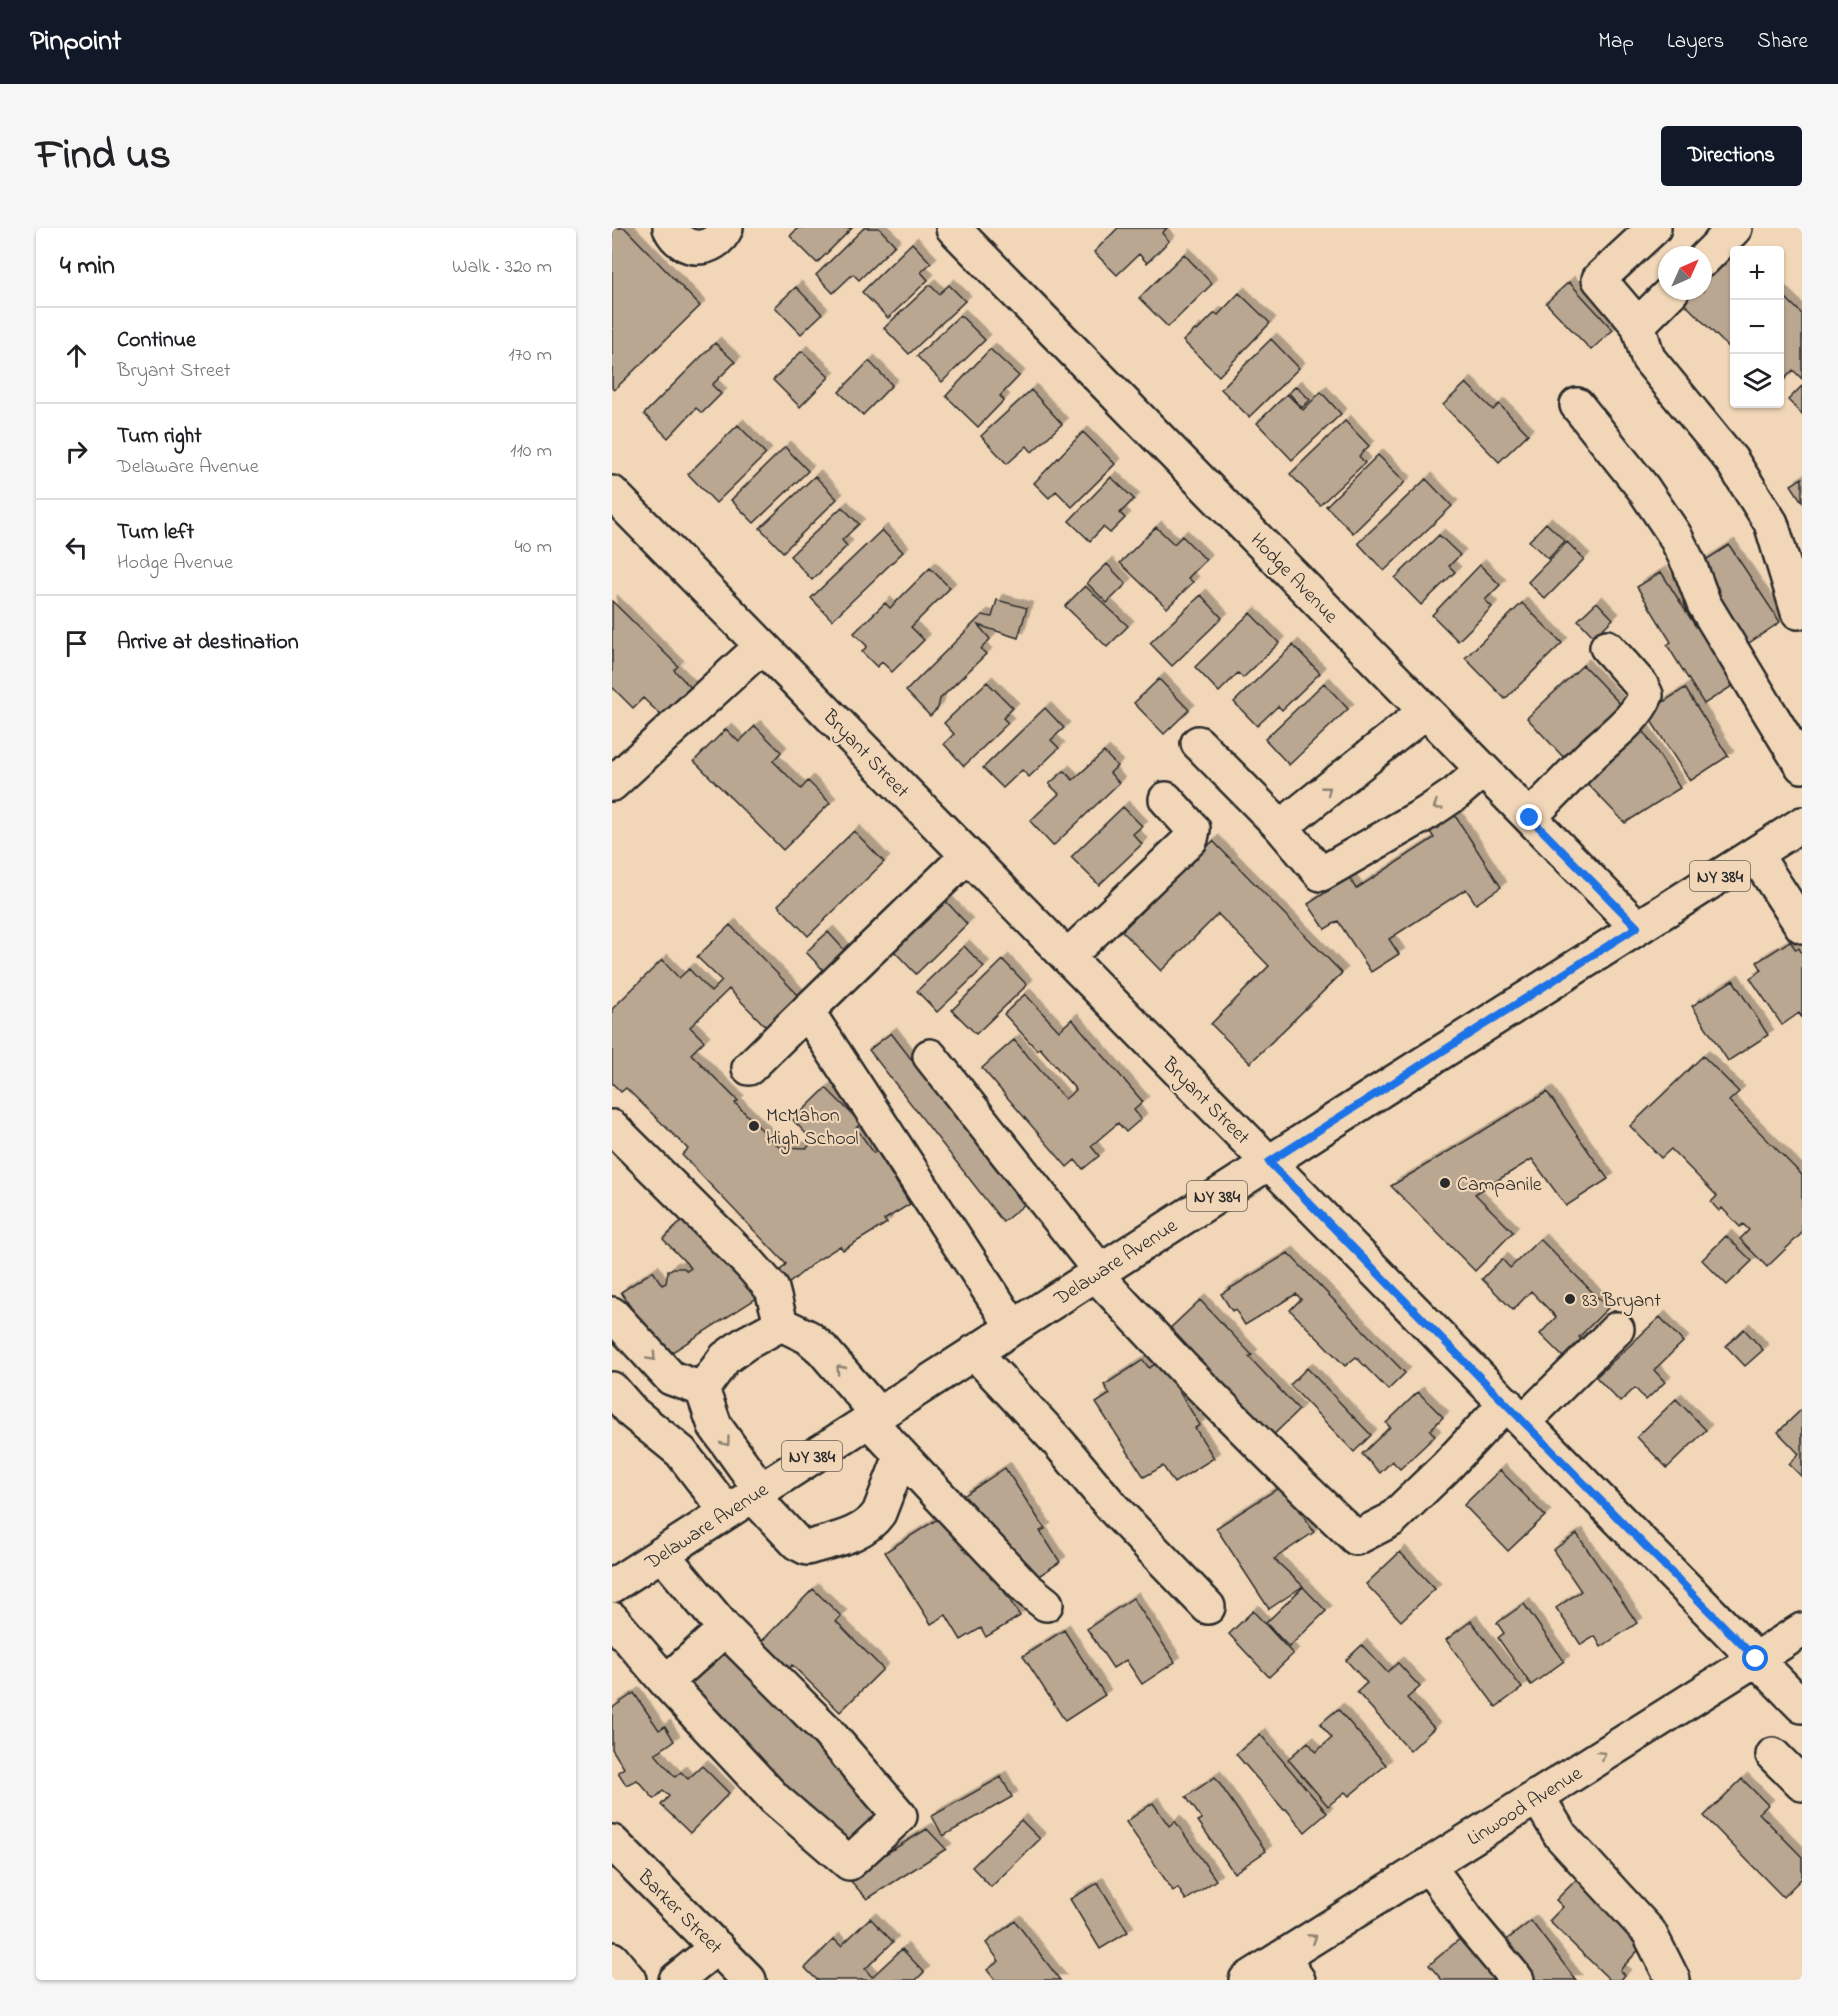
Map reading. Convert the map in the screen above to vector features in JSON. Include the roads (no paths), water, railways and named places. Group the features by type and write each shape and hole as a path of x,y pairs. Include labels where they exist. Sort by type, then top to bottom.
{"street":[{"path":"670,228 684,245 694,247 705,247 714,243 722,236 726,228"},
{"name":"Hodge Avenue","path":"953,228 1637,927"},
{"path":"1654,228 1599,279 1638,325 1648,358 1732,461 1771,523 1798,612"},
{"path":"1712,251 1735,228"},
{"path":"1638,325 1663,300"},
{"path":"1577,405 1643,488 1674,534 1689,564 1704,604 1802,766"},
{"name":"Bryant Street","path":"612,493 1802,1706"},
{"path":"612,784 762,646"},
{"path":"1530,818 1632,716 1643,702 1646,695 1641,685 1607,647"},
{"path":"1281,827 1426,711"},
{"path":"1198,743 1281,827 1321,874 1427,813 1455,794 1483,770"},
{"path":"1067,957 1191,839 1193,829 1166,799"},
{"name":"Delaware Avenue","path":"612,1586 1097,1272 1802,824"},
{"path":"1755,854 1802,926"},
{"path":"749,1068 967,856"},
{"path":"807,1011 1013,1327"},
{"path":"930,1056 1097,1272 1183,1368 1356,1538 1391,1520 1453,1460 1617,1329"},
{"path":"612,1127 750,1264 772,1289 782,1324 808,1337 822,1349 901,1456 1026,1588 1046,1604"},
{"path":"612,1314 671,1378 702,1389"},
{"path":"702,1389 725,1358 746,1343 782,1324"},
{"path":"974,1352 1058,1442 1113,1508 1208,1607"},
{"path":"702,1389 746,1498"},
{"path":"619,1404 746,1498 797,1543 807,1548 856,1532 874,1521 901,1456"},
{"path":"612,1618 666,1682 775,1799 849,1863 900,1816 825,1729 725,1629 662,1554"},
{"path":"666,1682 725,1629"},
{"name":"Linwood Avenue","path":"1246,1980 1290,1969 1428,1865 1802,1630"},
{"path":"1773,1755 1802,1784"},
{"path":"1537,1796 1561,1836 1649,1932 1673,1980"},
{"name":"Barker Street","path":"612,1842 749,1980"},
{"path":"1428,1865 1471,1925 1517,1980"},
{"path":"676,1980 717,1947"},
{"path":"612,1959 629,1980"}],"place":[{"name":"McMahon High School","path":"754,1126"},
{"name":"Campanile","path":"1445,1183"},
{"name":"83 Bryant","path":"1570,1299"}]}
